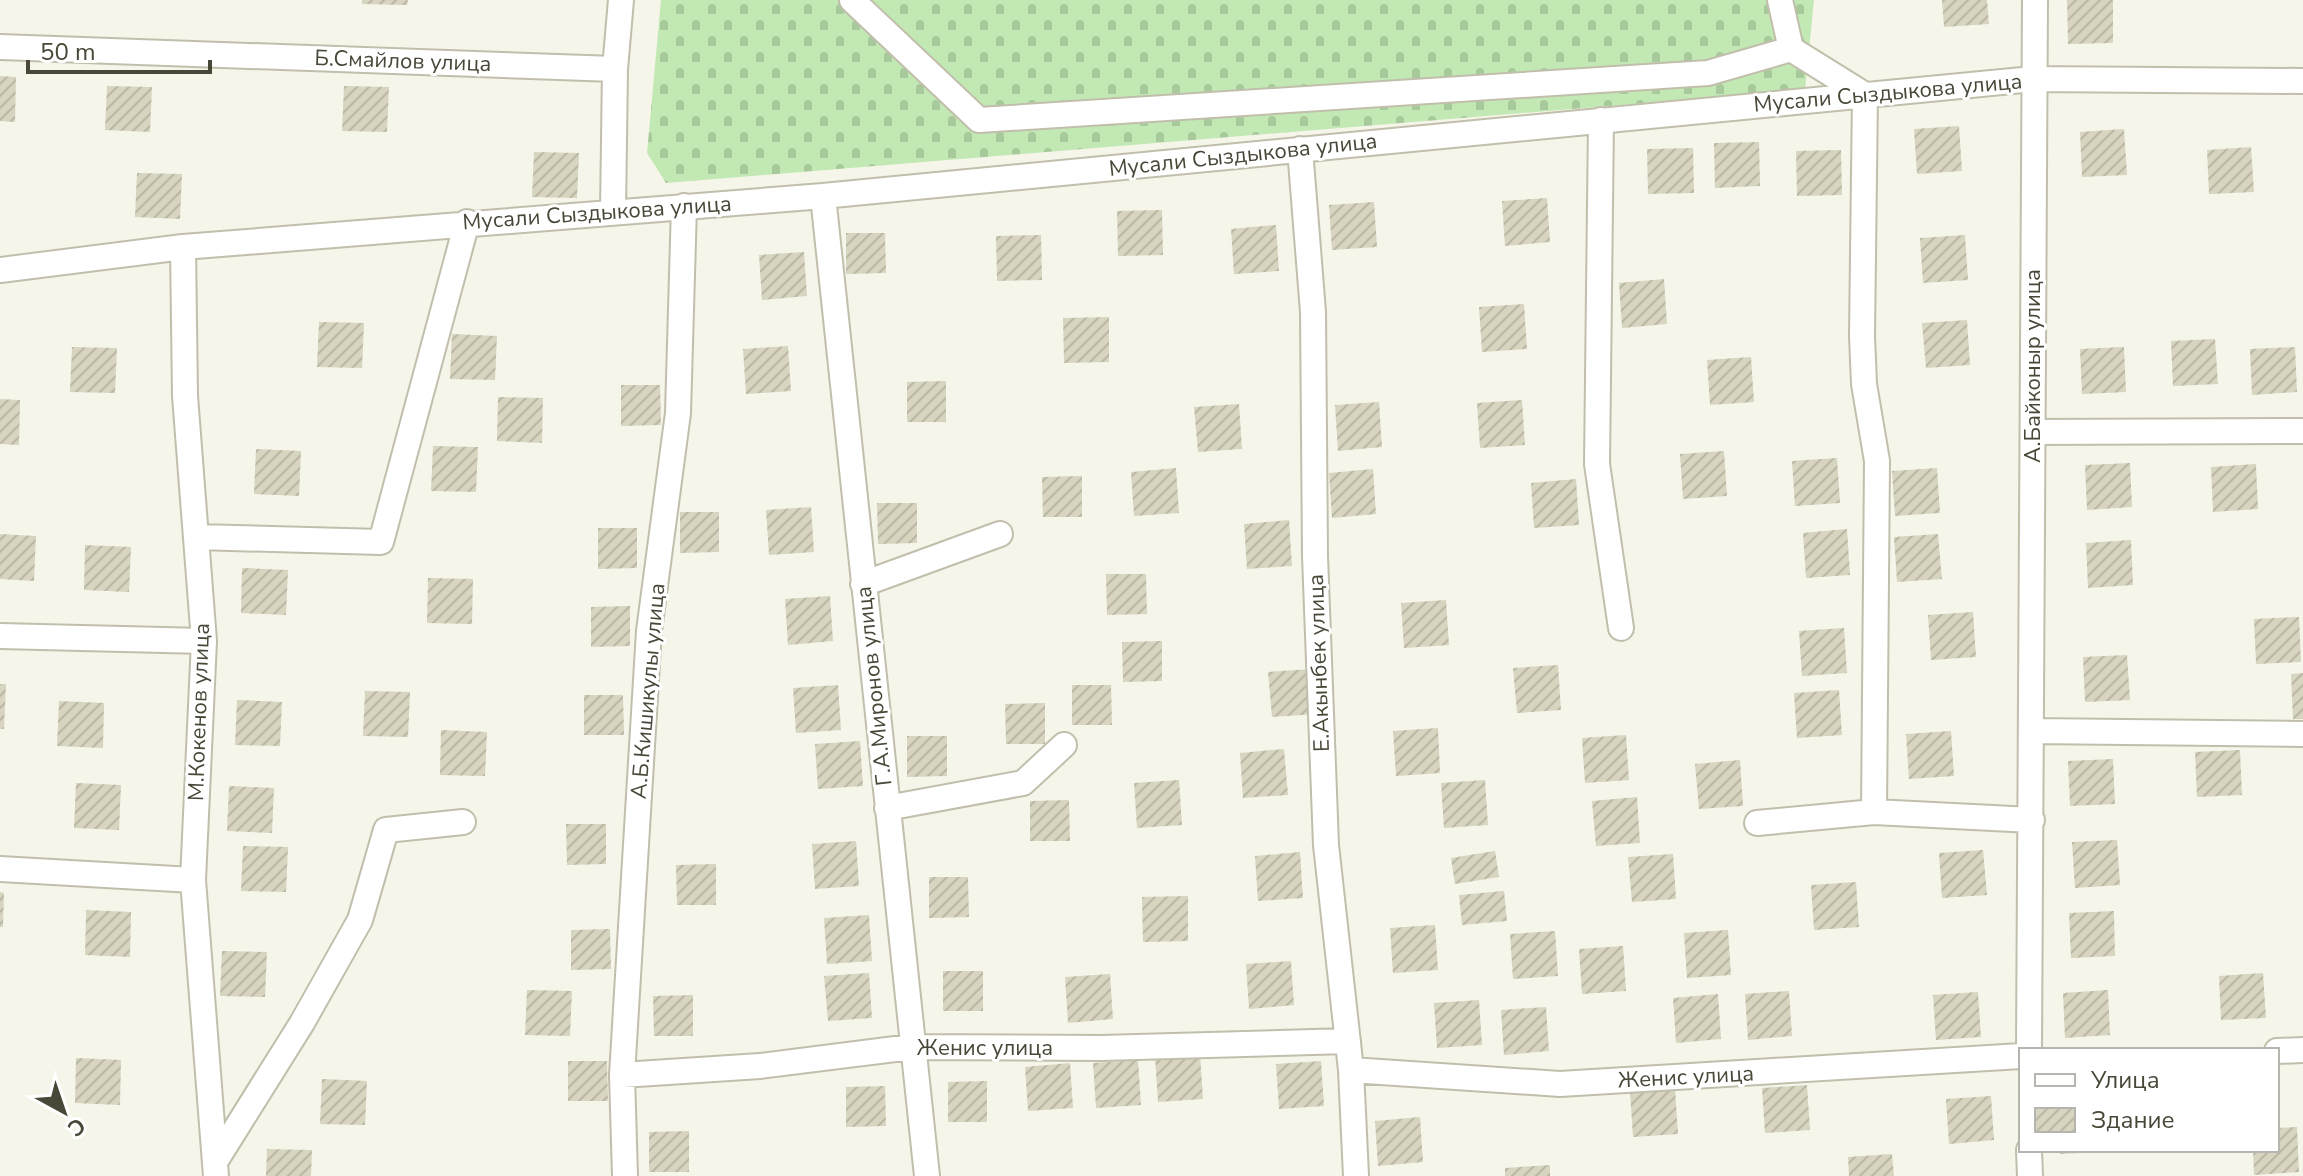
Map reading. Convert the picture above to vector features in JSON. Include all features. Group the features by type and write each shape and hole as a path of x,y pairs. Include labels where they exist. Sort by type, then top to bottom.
{"street":[{"path":"613,211 615,69 621,0"},
{"path":"852,0 979,120 1708,73 1791,49"},
{"path":"1780,0 1791,49 1865,95 1862,336 1864,384 1877,461 1874,812"},
{"name":"А.Байконыр улица","path":"2029,1048 2035,0"},
{"name":"Б.Смайлов улица","path":"0,47 615,69"},
{"name":"Мусали Сыздыкова улица","path":"0,270 183,247 823,196 2033,79 2303,81"},
{"path":"1601,120 1597,464 1621,628"},
{"name":"Е.Акынбек улица","path":"1300,149 1313,312 1315,556 1326,845 1351,1070 1356,1176"},
{"name":"Г.А.Миронов улица","path":"823,196 927,1176"},
{"name":"А.Б.Кишикулы улица","path":"625,1176 622,1075 649,631 678,413 684,206"},
{"path":"196,537 381,542 467,222"},
{"name":"М.Кокенов улица","path":"183,247 185,396 204,641 193,880 216,1169"},
{"path":"2033,432 2303,431"},
{"path":"863,584 1000,534"},
{"path":"0,636 204,641"},
{"path":"2033,731 2303,734"},
{"path":"887,808 1023,783 1064,745"},
{"path":"1757,823 1874,812 2032,820"},
{"path":"216,1169 360,920 386,830 463,822"},
{"path":"0,869 193,880"},
{"name":"Женис улица","path":"622,1075 760,1066 911,1047 1101,1048 1348,1041"},
{"path":"2279,1051 2303,1050"},
{"name":"Женис улица","path":"1351,1070 1560,1084 2019,1056"},
{"path":"2029,1152 2030,1176"}],"green space":[{"path":"661,0 1814,0 1805,90 666,183 647,153"}],"building":[{"path":"362,0 408,0 407,5 362,4"},
{"path":"1942,0 1987,0 1989,24 1944,27"},
{"path":"2067,0 2113,0 2113,43 2068,44"},
{"path":"0,76 16,77 15,122 0,121"},
{"path":"107,86 152,87 150,132 105,130"},
{"path":"344,86 389,87 387,132 342,131"},
{"path":"1959,126 1962,171 1917,174 1914,129"},
{"path":"2124,129 2127,175 2082,177 2080,132"},
{"path":"1759,142 1760,186 1715,188 1714,143"},
{"path":"2251,147 2254,192 2209,194 2207,150"},
{"path":"1693,148 1694,193 1648,194 1647,149"},
{"path":"1841,150 1842,195 1797,196 1796,151"},
{"path":"534,152 579,153 577,198 532,197"},
{"path":"137,173 182,174 180,219 135,217"},
{"path":"1547,198 1550,242 1505,246 1502,201"},
{"path":"1374,202 1377,247 1332,250 1329,205"},
{"path":"1162,210 1163,255 1118,256 1117,211"},
{"path":"1276,225 1279,271 1234,274 1231,229"},
{"path":"846,233 885,233 886,273 846,274"},
{"path":"1041,235 1042,280 997,281 996,236"},
{"path":"1965,235 1968,280 1923,283 1920,238"},
{"path":"804,252 807,296 762,300 759,255"},
{"path":"1664,279 1667,324 1622,328 1619,283"},
{"path":"1524,304 1527,349 1482,352 1479,307"},
{"path":"1109,317 1109,362 1064,363 1063,318"},
{"path":"1967,320 1970,365 1926,368 1922,323"},
{"path":"319,322 364,323 362,368 317,367"},
{"path":"452,334 497,336 495,380 450,379"},
{"path":"2215,339 2218,384 2173,386 2171,341"},
{"path":"788,346 791,391 746,394 743,349"},
{"path":"72,347 117,348 115,393 70,392"},
{"path":"2124,347 2126,392 2082,394 2080,349"},
{"path":"2295,347 2297,392 2252,395 2250,349"},
{"path":"1751,357 1754,402 1710,405 1707,360"},
{"path":"946,381 946,422 907,422 907,382"},
{"path":"621,385 660,385 661,425 621,426"},
{"path":"498,397 543,398 542,443 497,441"},
{"path":"0,399 20,400 19,445 0,444"},
{"path":"1522,400 1525,445 1480,448 1477,403"},
{"path":"1379,402 1382,447 1338,451 1335,405"},
{"path":"1239,404 1242,449 1198,452 1194,407"},
{"path":"433,446 478,447 476,492 431,491"},
{"path":"256,449 301,451 299,496 254,494"},
{"path":"1724,451 1727,496 1683,499 1680,454"},
{"path":"1837,458 1840,503 1795,506 1792,461"},
{"path":"2130,463 2132,507 2087,510 2085,465"},
{"path":"2256,464 2258,509 2213,512 2211,467"},
{"path":"1176,468 1179,513 1134,516 1131,472"},
{"path":"1937,468 1940,513 1895,516 1892,471"},
{"path":"1373,469 1376,514 1332,518 1329,473"},
{"path":"1082,476 1082,517 1043,517 1042,477"},
{"path":"1576,479 1579,525 1534,528 1531,483"},
{"path":"877,503 917,503 917,543 878,544"},
{"path":"811,507 814,552 769,555 766,510"},
{"path":"680,512 719,512 719,552 680,553"},
{"path":"1289,520 1292,566 1247,569 1244,524"},
{"path":"598,528 637,528 637,568 598,569"},
{"path":"1847,529 1850,575 1806,578 1803,533"},
{"path":"0,534 36,536 34,581 0,579"},
{"path":"1938,534 1942,579 1897,582 1894,537"},
{"path":"2131,540 2133,585 2088,588 2086,543"},
{"path":"85,545 131,547 129,592 84,590"},
{"path":"242,568 288,570 286,615 241,613"},
{"path":"1106,574 1146,574 1147,614 1107,615"},
{"path":"428,578 473,579 472,624 427,623"},
{"path":"830,596 833,641 788,645 785,599"},
{"path":"1446,600 1449,645 1404,648 1401,603"},
{"path":"630,606 630,646 591,647 591,607"},
{"path":"1973,612 1976,657 1931,660 1928,615"},
{"path":"2299,617 2301,662 2256,664 2254,619"},
{"path":"1844,628 1847,673 1802,676 1799,631"},
{"path":"1162,641 1162,681 1123,682 1122,642"},
{"path":"2127,655 2130,700 2085,702 2083,657"},
{"path":"1558,665 1561,710 1517,713 1513,668"},
{"path":"1313,669 1316,714 1272,717 1268,672"},
{"path":"2303,673 2303,719 2293,719 2291,674"},
{"path":"0,684 6,684 4,729 0,729"},
{"path":"838,685 841,730 796,733 793,688"},
{"path":"1072,685 1111,685 1112,725 1072,725"},
{"path":"1839,690 1842,735 1797,738 1794,693"},
{"path":"365,691 410,692 408,737 363,736"},
{"path":"584,695 623,695 624,735 584,735"},
{"path":"237,700 282,702 280,746 235,745"},
{"path":"59,701 104,703 103,748 57,746"},
{"path":"1045,703 1045,744 1006,744 1005,704"},
{"path":"1438,728 1440,773 1396,776 1393,731"},
{"path":"441,730 487,732 485,776 440,775"},
{"path":"1951,731 1954,776 1909,779 1906,734"},
{"path":"1626,735 1629,780 1585,783 1582,738"},
{"path":"907,736 947,736 947,776 907,777"},
{"path":"860,741 863,786 818,789 815,744"},
{"path":"1284,749 1288,795 1243,798 1240,753"},
{"path":"2240,750 2242,795 2197,797 2195,752"},
{"path":"2113,759 2115,804 2070,806 2068,761"},
{"path":"1740,760 1743,806 1699,809 1695,764"},
{"path":"1179,780 1182,825 1137,828 1134,783"},
{"path":"1485,780 1488,825 1444,828 1441,783"},
{"path":"76,783 121,785 119,830 74,828"},
{"path":"229,786 274,788 272,833 227,831"},
{"path":"1637,797 1640,843 1596,846 1592,801"},
{"path":"1069,800 1070,841 1030,841 1030,801"},
{"path":"566,824 606,824 606,864 567,865"},
{"path":"2117,840 2120,885 2075,888 2072,842"},
{"path":"856,841 859,886 815,889 812,844"},
{"path":"243,846 288,847 286,892 241,891"},
{"path":"1983,850 1987,895 1942,898 1939,853"},
{"path":"1495,851 1499,877 1455,884 1451,858"},
{"path":"1300,852 1303,898 1258,901 1255,856"},
{"path":"1673,854 1676,899 1632,902 1628,857"},
{"path":"716,864 716,905 677,905 676,865"},
{"path":"929,877 968,877 969,917 929,918"},
{"path":"1856,882 1859,927 1814,930 1811,885"},
{"path":"1504,891 1507,921 1462,925 1459,895"},
{"path":"0,892 4,893 3,927 0,927"},
{"path":"1188,896 1188,941 1143,942 1142,897"},
{"path":"86,910 131,912 130,957 85,955"},
{"path":"2114,911 2115,956 2071,958 2069,913"},
{"path":"869,915 872,961 827,964 824,918"},
{"path":"1435,925 1438,970 1393,973 1390,928"},
{"path":"610,929 611,969 571,970 571,930"},
{"path":"1728,930 1731,975 1687,978 1684,933"},
{"path":"1555,931 1558,976 1513,979 1510,934"},
{"path":"1623,946 1626,991 1582,994 1579,949"},
{"path":"222,951 267,952 265,997 220,996"},
{"path":"1291,961 1294,1005 1249,1009 1246,964"},
{"path":"943,971 983,971 983,1011 943,1011"},
{"path":"869,973 872,1018 828,1021 824,976"},
{"path":"2263,973 2266,1018 2221,1020 2219,976"},
{"path":"1110,974 1113,1019 1068,1023 1065,977"},
{"path":"527,990 572,991 570,1036 525,1035"},
{"path":"2108,990 2110,1035 2065,1038 2063,993"},
{"path":"1789,991 1792,1036 1748,1040 1745,994"},
{"path":"1978,992 1981,1037 1936,1040 1933,995"},
{"path":"1718,994 1721,1039 1676,1043 1673,998"},
{"path":"693,995 693,1036 654,1036 653,996"},
{"path":"1479,1000 1482,1045 1437,1048 1434,1003"},
{"path":"1546,1007 1549,1051 1504,1055 1501,1010"},
{"path":"1200,1054 1203,1099 1158,1102 1155,1057"},
{"path":"76,1058 121,1060 120,1105 75,1103"},
{"path":"1138,1060 1141,1105 1096,1108 1093,1063"},
{"path":"568,1061 607,1061 608,1101 568,1101"},
{"path":"1321,1061 1324,1106 1279,1109 1276,1064"},
{"path":"1070,1063 1073,1108 1028,1111 1025,1067"},
{"path":"322,1079 367,1081 365,1125 320,1124"},
{"path":"987,1081 987,1122 948,1122 948,1082"},
{"path":"1807,1085 1810,1130 1765,1133 1762,1088"},
{"path":"885,1086 886,1126 846,1127 846,1087"},
{"path":"1675,1089 1678,1134 1633,1137 1630,1092"},
{"path":"1991,1096 1994,1140 1949,1144 1946,1099"},
{"path":"1420,1117 1423,1162 1378,1166 1375,1121"},
{"path":"2297,1127 2299,1172 2254,1175 2253,1152 2279,1152 2279,1128"},
{"path":"689,1131 689,1172 649,1172 649,1132"},
{"path":"267,1149 312,1150 311,1176 266,1176"},
{"path":"1892,1154 1894,1176 1849,1176 1848,1157"},
{"path":"1550,1165 1550,1176 1505,1176 1505,1168"}]}
